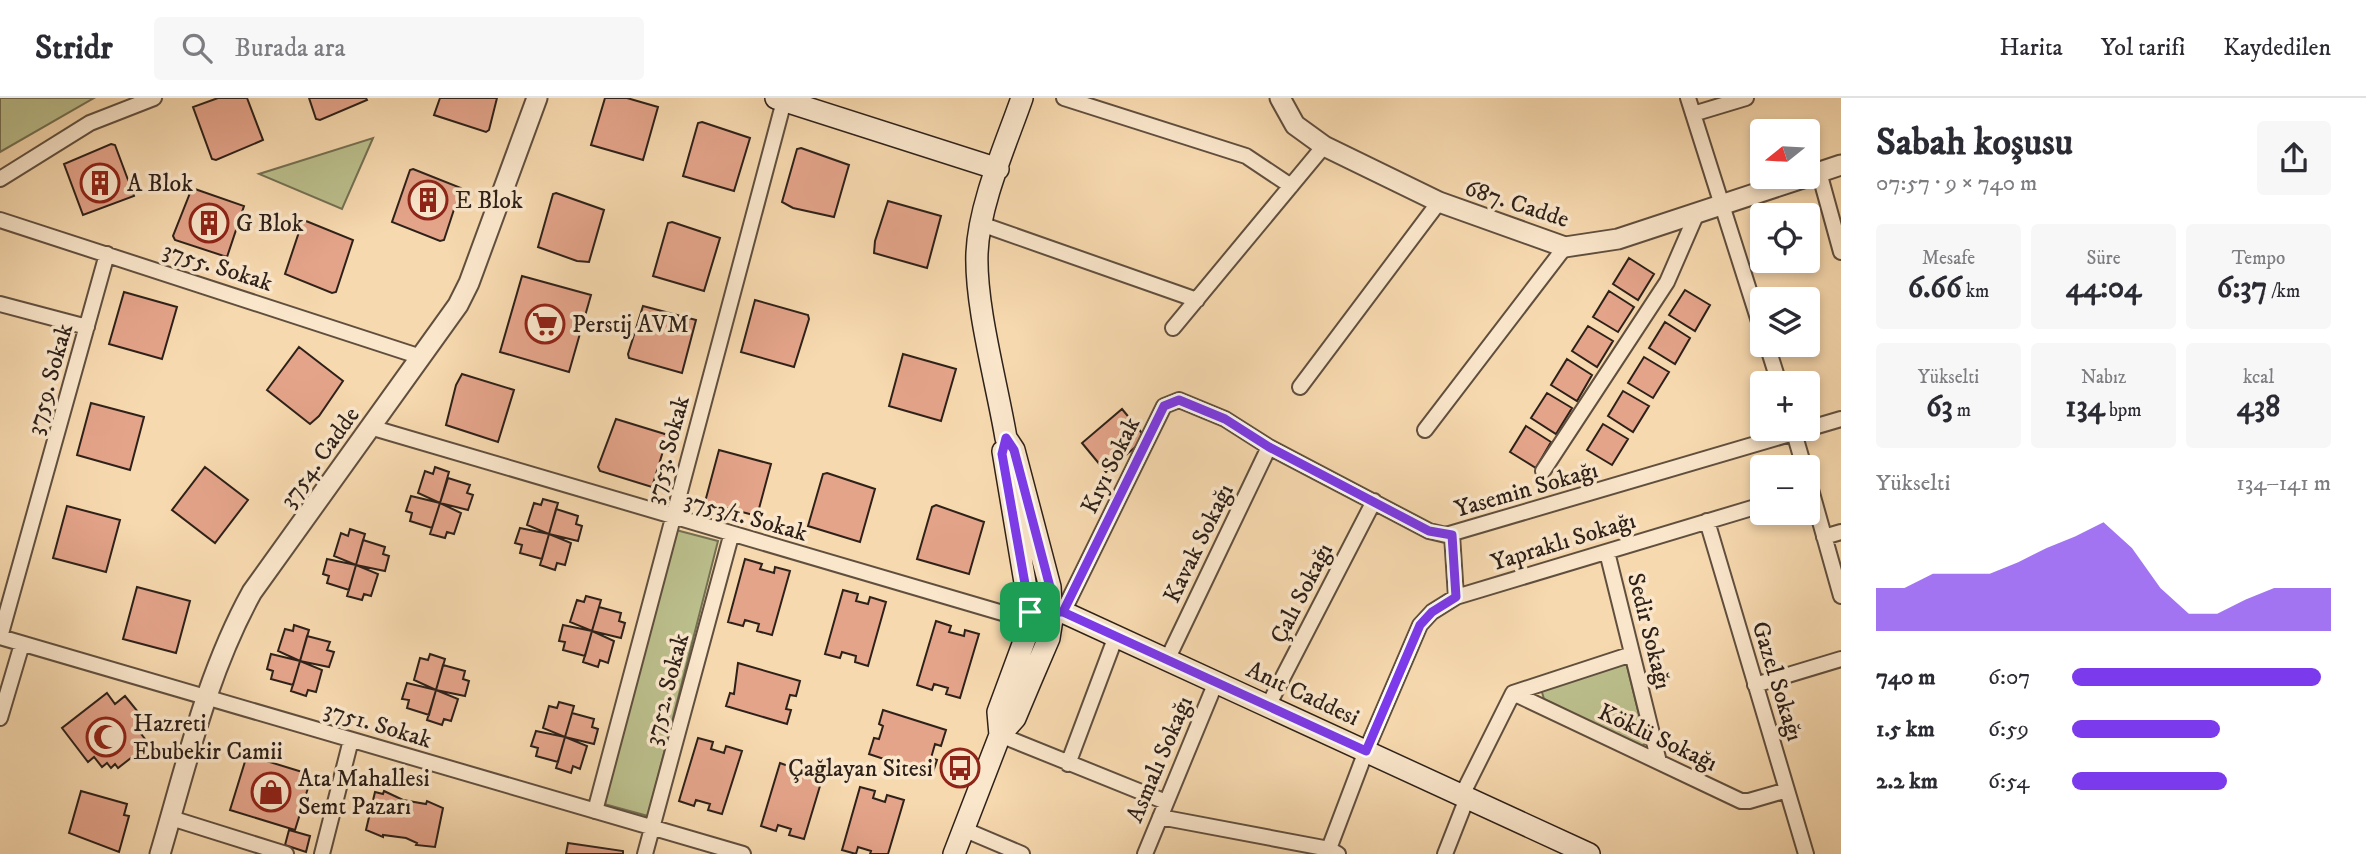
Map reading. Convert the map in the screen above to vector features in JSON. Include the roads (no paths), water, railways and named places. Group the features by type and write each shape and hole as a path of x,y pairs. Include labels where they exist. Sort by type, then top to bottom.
{"main road":[{"path":"954,854 1000,735 1015,718 1058,612 1018,463 1006,438 979,282 977,252 981,224 1022,98"},
{"path":"780,99 998,169"},
{"path":"1000,735 999,712 1029,628 1030,612 1002,454 1006,438"},
{"name":"Anıt Caddesi","path":"1030,612 1058,612 1116,636 1589,854"}],"street":[{"path":"0,179 90,123 154,98"},
{"name":"3754. Cadde","path":"160,854 207,696 252,592 421,357 469,283 537,98"},
{"path":"1064,98 1246,156 1290,186"},
{"name":"687. Cadde","path":"1279,98 1295,125 1324,146 1439,202 1565,247 1618,239 1769,189"},
{"path":"1688,98 1750,293"},
{"path":"1693,114 1746,98"},
{"name":"3753. Sokak","path":"595,811 780,99"},
{"path":"1173,328 1324,146"},
{"name":"687. Cadde","path":"1820,172 1841,165"},
{"path":"1816,189 1841,252"},
{"path":"1300,387 1439,202"},
{"path":"1543,471 1667,282 1697,213"},
{"name":"3755. Sokak","path":"0,220 421,357"},
{"path":"981,224 1197,300"},
{"path":"1425,430 1565,247"},
{"name":"3759. Sokak","path":"0,637 107,254"},
{"path":"0,304 87,327"},
{"name":"Kıyı Sokak","path":"1058,612 1164,406 1179,400 1225,419 1269,447"},
{"name":"Yasemin Sokağı","path":"1820,424 1841,419"},
{"name":"3753/1. Sokak","path":"370,427 731,536 1006,614 1030,612"},
{"name":"Yasemin Sokağı","path":"1269,447 1429,531 1452,535 1761,441"},
{"name":"Kavak Sokağı","path":"1167,660 1269,447"},
{"name":"Çalı Sokağı","path":"1268,706 1374,501"},
{"name":"Yapraklı Sokağı","path":"1331,852 1366,751 1420,625 1432,612 1456,597 1750,508"},
{"name":"Gazel Sokağı","path":"1707,521 1805,854"},
{"path":"1820,524 1841,596"},
{"path":"1824,537 1841,531"},
{"path":"1452,535 1456,597"},
{"name":"3752. Sokak","path":"645,854 731,536"},
{"name":"Sedir Sokağı","path":"1607,552 1659,762"},
{"path":"1068,764 1116,636"},
{"name":"3751. Sokak","path":"0,637 743,854"},
{"path":"0,718 22,643"},
{"path":"1445,854 1464,796 1513,694 1632,654"},
{"path":"1755,685 1841,659"},
{"name":"Asmalı Sokağı","path":"1144,854 1216,682"},
{"name":"Köklü Sokağı","path":"1513,694 1741,801 1787,790"},
{"path":"1000,735 1166,802"},
{"path":"322,854 351,740"},
{"path":"1160,817 1331,852"},
{"path":"170,818 286,854"},
{"path":"963,829 1022,854"}],"place":[{"name":"A Blok","path":"100,183"},
{"name":"E Blok","path":"428,200"},
{"name":"G Blok","path":"209,223"},
{"name":"Perstij AVM","path":"545,324"},
{"name":"Hazreti Ebubekir Camii","path":"106,737"},
{"name":"Çağlayan Sitesi","path":"960,768"},
{"name":"Ata Mahallesi Semt Pazarı","path":"271,792"}]}
